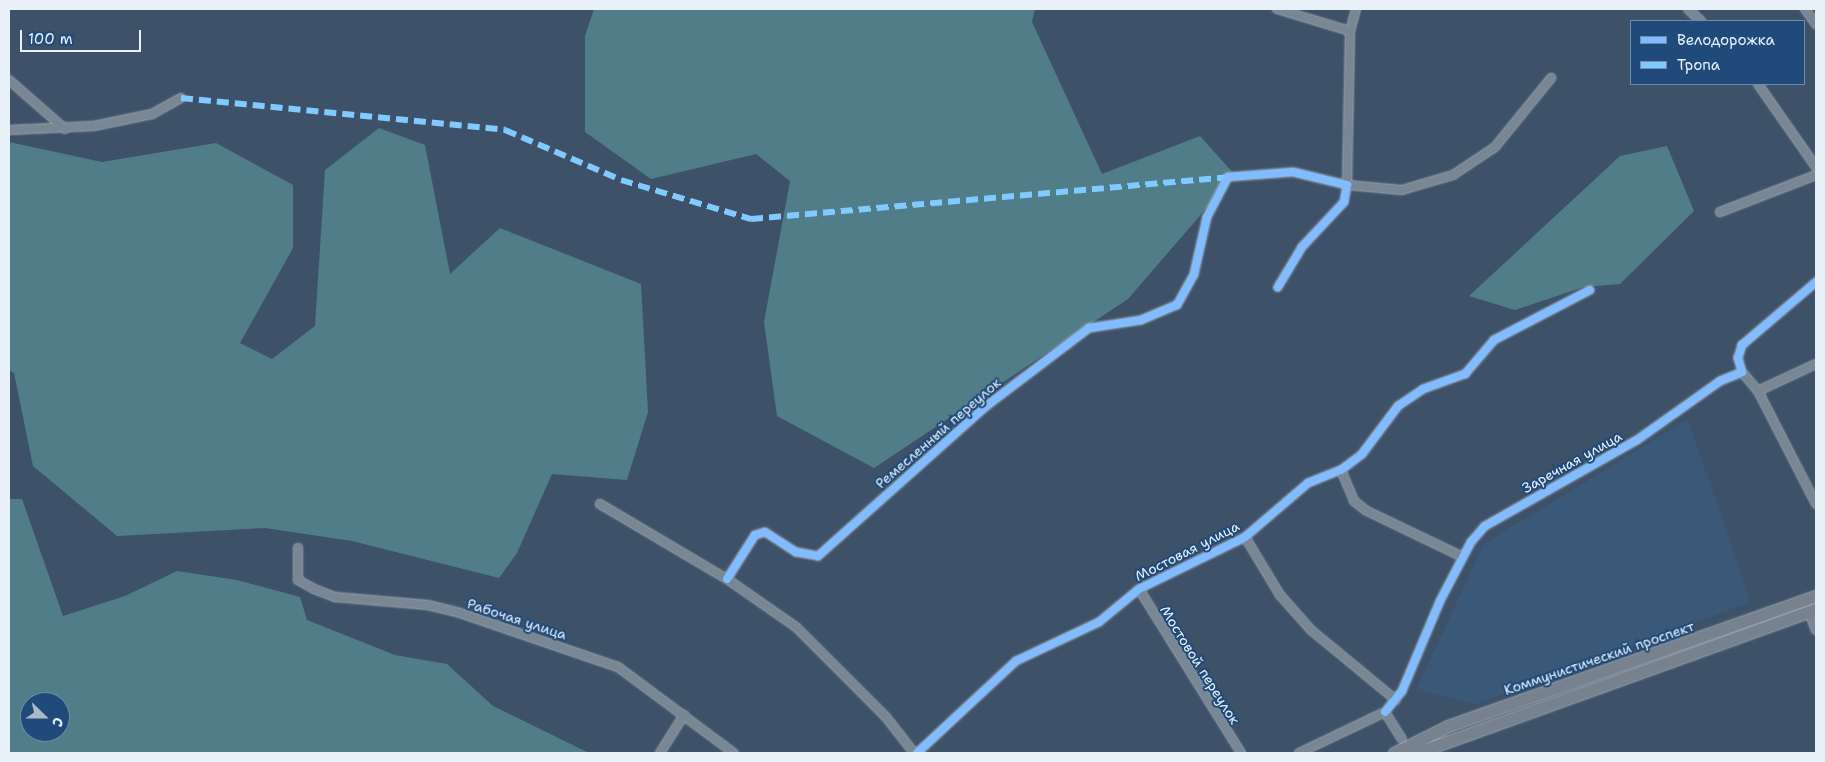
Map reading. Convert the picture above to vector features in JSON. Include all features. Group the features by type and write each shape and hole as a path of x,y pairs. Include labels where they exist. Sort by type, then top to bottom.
{"main road":[{"name":"Коммунистический проспект","path":"1394,753 1448,726 1816,596"},
{"name":"Коммунистический проспект","path":"1416,753 1812,610"}],"street":[{"path":"1277,9 1350,30"},
{"path":"1278,287 1302,247 1344,202 1350,30 1356,9"},
{"path":"1688,9 1700,20"},
{"path":"1806,9 1816,24"},
{"path":"1346,185 1402,190 1453,175 1495,147 1551,78"},
{"path":"9,80 65,128"},
{"path":"1759,85 1816,167"},
{"path":"9,130 65,128 152,114 181,98"},
{"name":"Ремесленный переулок","path":"727,579 755,535 765,532 796,552 818,556 985,407 1089,328 1141,320 1177,305 1194,274 1207,217 1228,177 1293,172 1346,185"},
{"path":"1720,212 1816,175"},
{"path":"1816,282 1742,345 1738,358 1742,372 1758,391 1816,504"},
{"name":"Мостовая улица","path":"915,753 1016,661 1099,622 1139,589 1245,537 1308,483 1341,470 1362,454 1398,406 1423,389 1465,374 1494,340 1590,290"},
{"path":"1758,391 1816,364"},
{"name":"Заречная улица","path":"1385,712 1396,700 1463,557 1486,526 1637,440 1720,381 1742,372"},
{"path":"1341,470 1354,502 1384,522 1463,557"},
{"path":"600,504 727,579 826,653 915,753"},
{"path":"1245,537 1280,595 1311,630 1396,700"},
{"name":"Рабочая улица","path":"298,548 298,580 335,598 428,605 538,636 618,667 734,753"},
{"name":"Мостовой переулок","path":"1139,589 1241,753"},
{"path":"1812,610 1816,630"},
{"path":"1299,753 1385,712 1401,738"},
{"path":"660,753 684,715"}],"shaded area":[{"path":"1688,419 1750,602 1476,704 1416,690 1484,544"}],"green space":[{"path":"594,9 1035,9 1032,22 1102,174 1200,136 1235,175 1128,299 874,468 777,416 764,322 790,181 756,154 651,179 585,132 585,36"},
{"path":"379,128 425,145 450,274 500,228 641,284 648,412 627,480 552,474 517,553 499,578 352,541 265,528 117,536 33,466 14,373 9,370 9,142 102,162 216,143 293,185 293,248 240,343 272,359 315,326 325,170"},
{"path":"1667,146 1694,211 1620,284 1584,287 1515,310 1469,296 1620,156"},
{"path":"9,499 22,499 63,616 125,596 177,571 237,580 300,597 307,620 395,655 447,664 493,706 589,753 9,753"}],"marked path":[{"path":"181,98 505,130 621,180 751,219 1228,177"}],"cycle path":[{"path":"727,579 755,535 765,532 796,552 818,556 985,407 1089,328 1141,320 1177,305 1194,274 1207,217 1228,177 1293,172 1347,185 1344,202 1302,247 1278,287"},
{"path":"1385,712 1402,691 1440,601 1471,542 1485,526 1637,440 1720,381 1742,372 1738,358 1742,345 1816,282"},
{"path":"917,753 1016,661 1099,622 1139,589 1245,537 1308,483 1341,470 1362,454 1398,406 1423,389 1465,374 1494,340 1590,290"}]}
